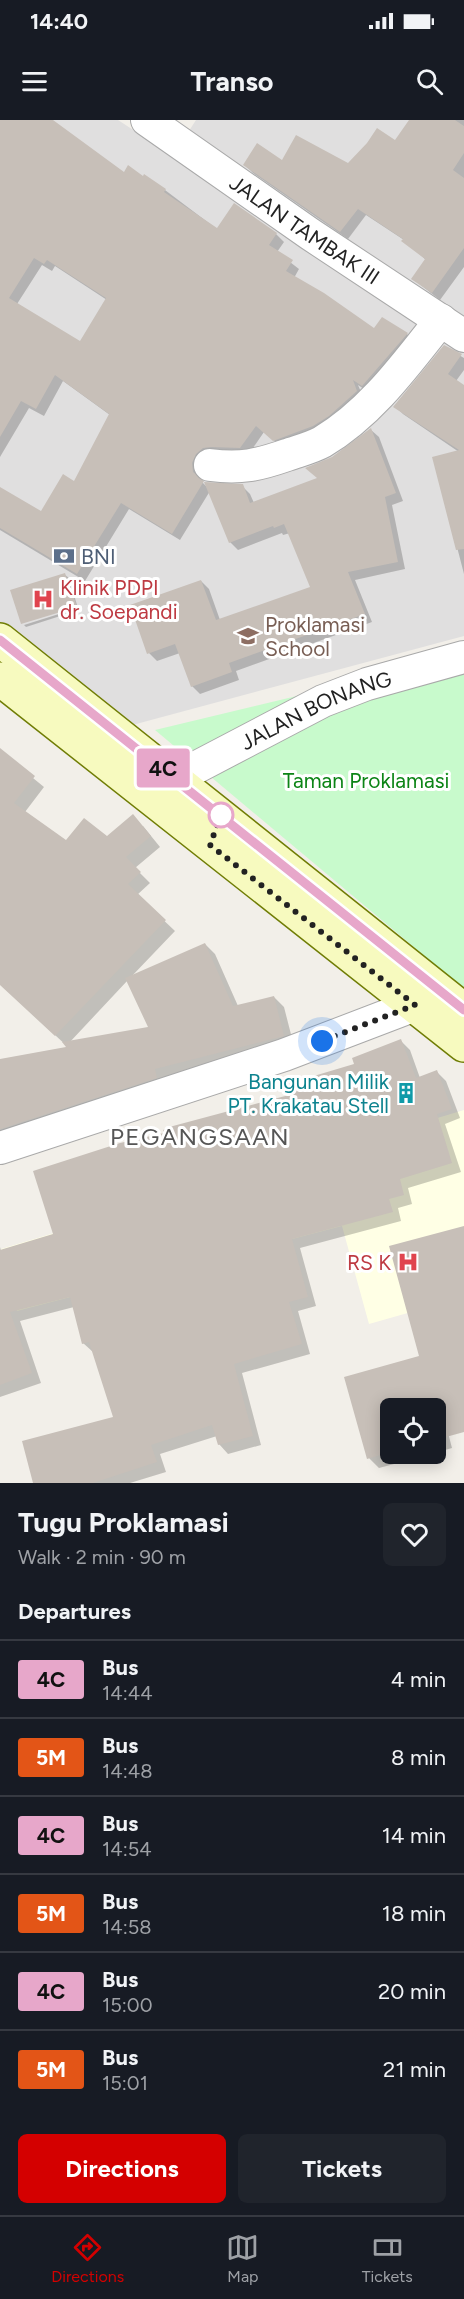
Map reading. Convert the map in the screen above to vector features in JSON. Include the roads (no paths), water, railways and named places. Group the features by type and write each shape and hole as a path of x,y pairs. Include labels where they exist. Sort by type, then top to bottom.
{"main road":[{"path":"0,640 176,778 464,1010"},
{"path":"0,679 464,1045"}],"street":[{"name":"JALAN TAMBAK III","path":"147,120 310,234 452,328"},
{"path":"210,465 236,468 319,444 360,414 398,374 452,328"},
{"name":"JALAN BONANG","path":"176,778 323,701 367,684 464,657"},
{"path":"0,1148 284,1055 415,1005"}],"place":[{"name":"BNI","path":"64,556"},
{"name":"Klinik PDPI dr. Soepandi","path":"43,599"},
{"name":"Proklamasi School","path":"248,636"},
{"name":"Bangunan Milik PT. Krakatau Stell","path":"406,1093"},
{"name":"RS K","path":"408,1262"}],"district":[{"name":"PEGANGSAAN","path":"200,1136"}],"park label":[{"name":"Taman Proklamasi","path":"366,780"}]}
